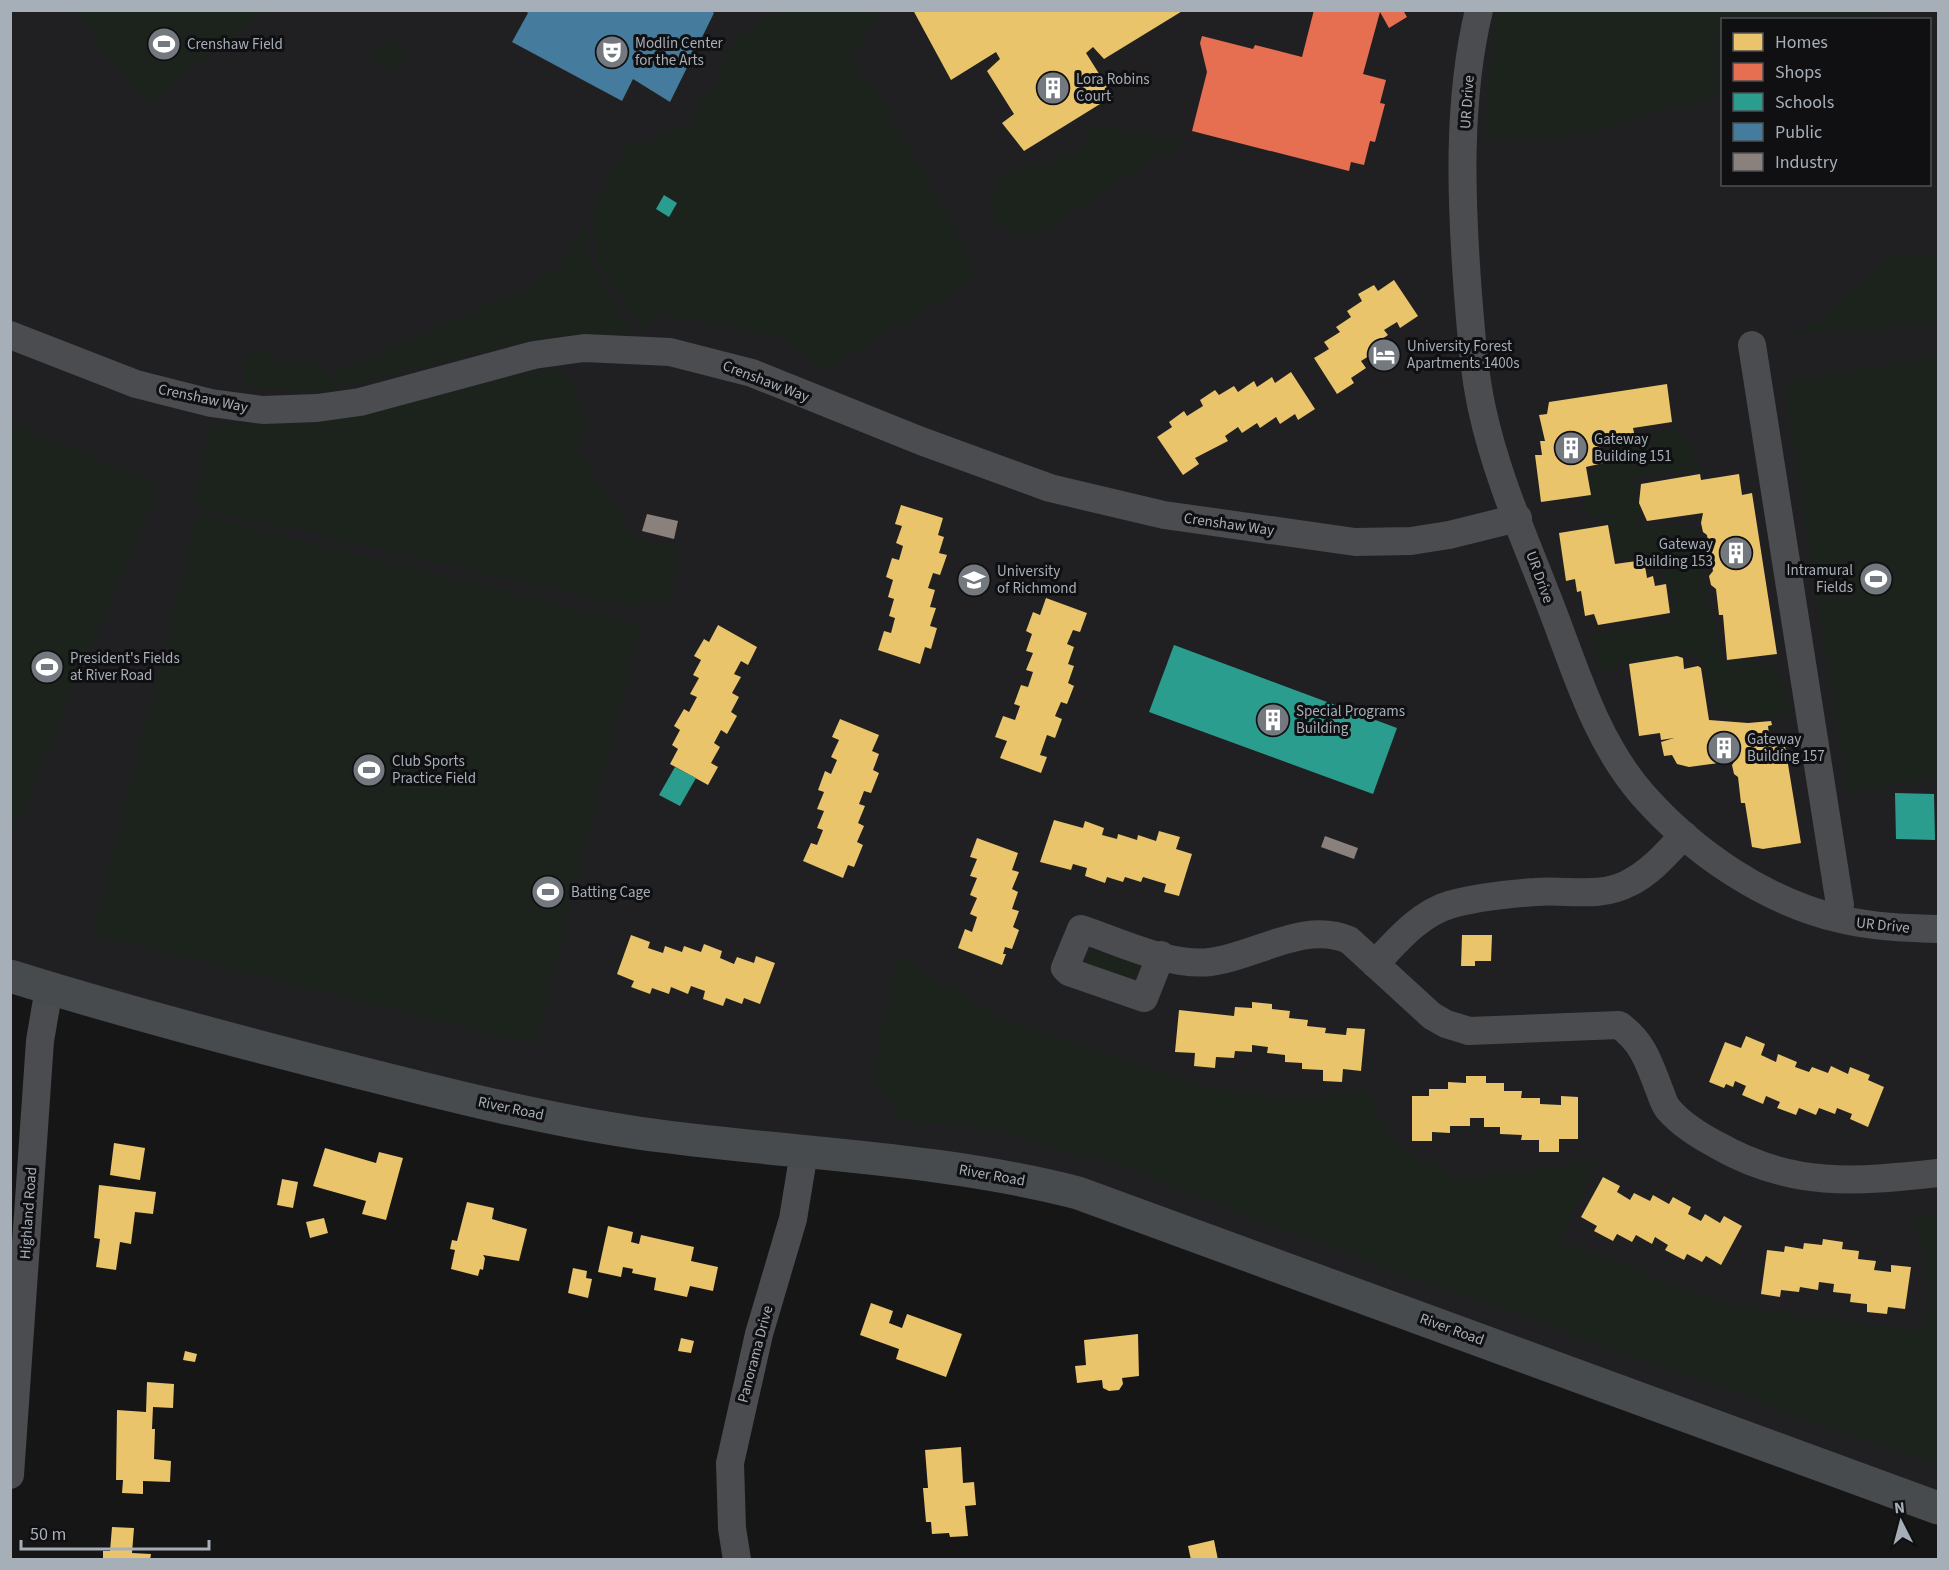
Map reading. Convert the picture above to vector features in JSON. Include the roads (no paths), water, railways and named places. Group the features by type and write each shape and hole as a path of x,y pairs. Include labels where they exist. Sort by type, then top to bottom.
{"main road":[{"name":"River Road","path":"10,976 229,1039 524,1112 636,1132 975,1170 1078,1192 1938,1508"}],"street":[{"name":"UR Drive","path":"1479,10 1467,88 1463,191 1467,279 1482,408 1491,443 1518,518 1582,689 1600,730 1641,793 1684,835 1717,862 1795,905 1842,920 1901,928 1938,929"},
{"name":"Crenshaw Way","path":"10,335 136,384 211,403 263,410 317,408 360,402 534,355 574,349 670,352 752,373 921,441 1050,488 1164,515 1355,542 1411,541 1449,535 1518,518"},
{"path":"1752,345 1840,905"},
{"path":"1375,964 1412,927 1428,915 1448,905 1535,892 1608,891 1629,884 1648,871 1684,835"},
{"path":"1161,955 1178,961 1210,962 1306,935 1327,934 1349,940 1432,1016 1446,1024 1469,1030 1619,1025 1642,1045 1667,1109 1698,1134 1728,1152 1770,1170 1814,1179 1854,1181 1938,1173"},
{"name":"Highland Road","path":"10,1475 40,1041 49,988"},
{"name":"Panorama Drive","path":"737,1560 731,1517 730,1463 759,1334 793,1219 804,1152"}],"place":[{"name":"Crenshaw Field","path":"164,44"},
{"name":"Modlin Center for the Arts","path":"612,52"},
{"name":"Lora Robins Court","path":"1053,88"},
{"name":"University Forest Apartments 1400s","path":"1384,355"},
{"name":"Gateway Building 151","path":"1571,448"},
{"name":"Gateway Building 153","path":"1736,553"},
{"name":"Intramural Fields","path":"1876,579"},
{"name":"University of Richmond","path":"974,580"},
{"name":"President's Fields at River Road","path":"47,667"},
{"name":"Special Programs Building","path":"1273,720"},
{"name":"Gateway Building 157","path":"1724,748"},
{"name":"Club Sports Practice Field","path":"369,770"},
{"name":"Batting Cage","path":"548,892"}]}
